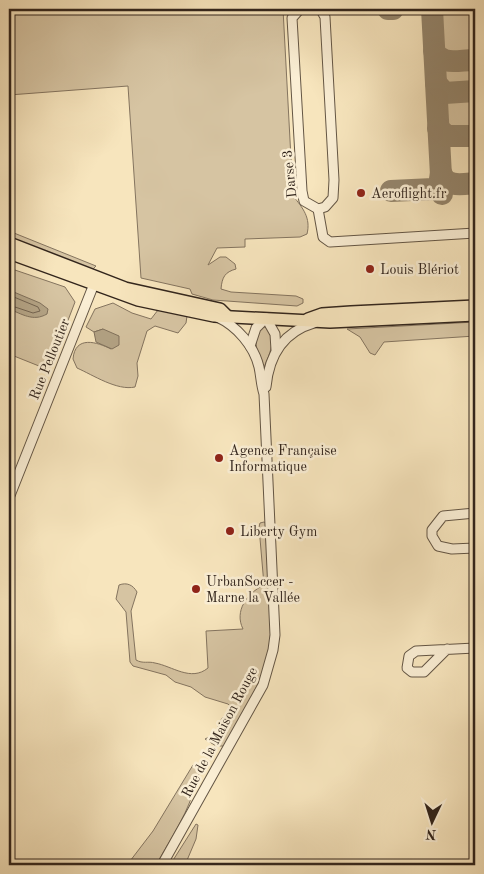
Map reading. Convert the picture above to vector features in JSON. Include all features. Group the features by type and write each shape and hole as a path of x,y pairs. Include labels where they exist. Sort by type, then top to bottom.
{"main road":[{"path":"9,243 95,282"},
{"path":"9,253 95,282 220,309 220,315 311,321 475,315"},
{"path":"311,321 322,314 475,306"}],"street":[{"name":"Darse 3","path":"300,9 292,18 302,191 304,201 318,209"},
{"path":"317,9 321,10 325,17 334,180 333,198 325,207 318,209 323,237 330,242 475,233"},
{"name":"Rue Pelloutier","path":"9,498 95,282"},
{"path":"220,315 250,346 259,365 264,394"},
{"path":"250,346 256,328 266,318 275,334 276,350"},
{"path":"264,394 269,365 276,350 297,330 311,321"},
{"name":"Rue de la Maison Rouge","path":"162,865 259,692 273,650 276,621 264,394"},
{"path":"475,513 444,516 432,530 432,536 438,546 452,549 475,548"},
{"path":"447,649 475,648"}],"shaded area":[{"path":"9,9 283,9 293,196 307,218 307,234 300,237 245,239 245,247 217,248 208,265 220,257 226,257 235,264 236,269 225,276 221,289 231,292 296,296 303,299 303,303 297,306 213,300 192,294 190,289 141,278 128,86 9,95"},
{"path":"439,9 475,9 475,46 472,46 472,53 442,55"},
{"path":"473,66 474,85 443,87 442,68"},
{"path":"475,98 475,133 448,133 444,100"},
{"path":"9,231 96,266 89,270 9,239"},
{"path":"9,268 65,287 75,302 49,370 9,354"},
{"path":"113,303 132,313 151,319 158,310 187,316 186,323 178,333 155,326 147,331 137,363 138,376 135,387 121,387 105,382 77,368 73,359 75,351 82,343 99,344 111,349 103,329 94,332 86,327 95,309"},
{"path":"475,322 475,336 384,342 375,355 370,353 360,337 347,329"},
{"path":"262,326 268,329 272,339 272,346 263,370 257,353 256,342"},
{"path":"260,523 266,523 272,610 266,661 253,694 224,746 216,746 205,739 215,734 222,718 231,715 233,709 228,704 205,697 191,687 175,682 166,675 133,666 130,662 126,612 116,599 119,585 130,585 137,592 131,611 136,660 152,662 182,672 195,674 202,672 208,668 206,631 243,629 240,616 241,609 252,593 264,585 259,527"},
{"path":"200,763 201,770 189,803 156,865 127,865 153,831 193,765 198,768"},
{"path":"196,824 198,825 196,839 185,865 170,865"}],"water":[{"path":"9,290 40,303 48,309 47,314 32,317 9,309"},
{"path":"103,329 119,336 119,345 112,349 96,342 94,332"}],"taxiway":[{"path":"388,9 393,9"},
{"path":"432,9 442,194"},
{"path":"434,51 441,59 456,61 473,60"},
{"path":"436,83 445,93 475,91"},
{"path":"438,128 447,136 475,136"},
{"path":"441,173 443,178 451,183 475,183"},
{"path":"391,191 433,189 439,185 441,173"}],"place":[{"name":"Aeroflight.fr","path":"361,193"},
{"name":"Louis Blériot","path":"370,269"},
{"name":"Agence Française Informatique","path":"219,458"},
{"name":"Liberty Gym","path":"230,531"},
{"name":"UrbanSoccer - Marne la Vallée","path":"196,589"}]}
